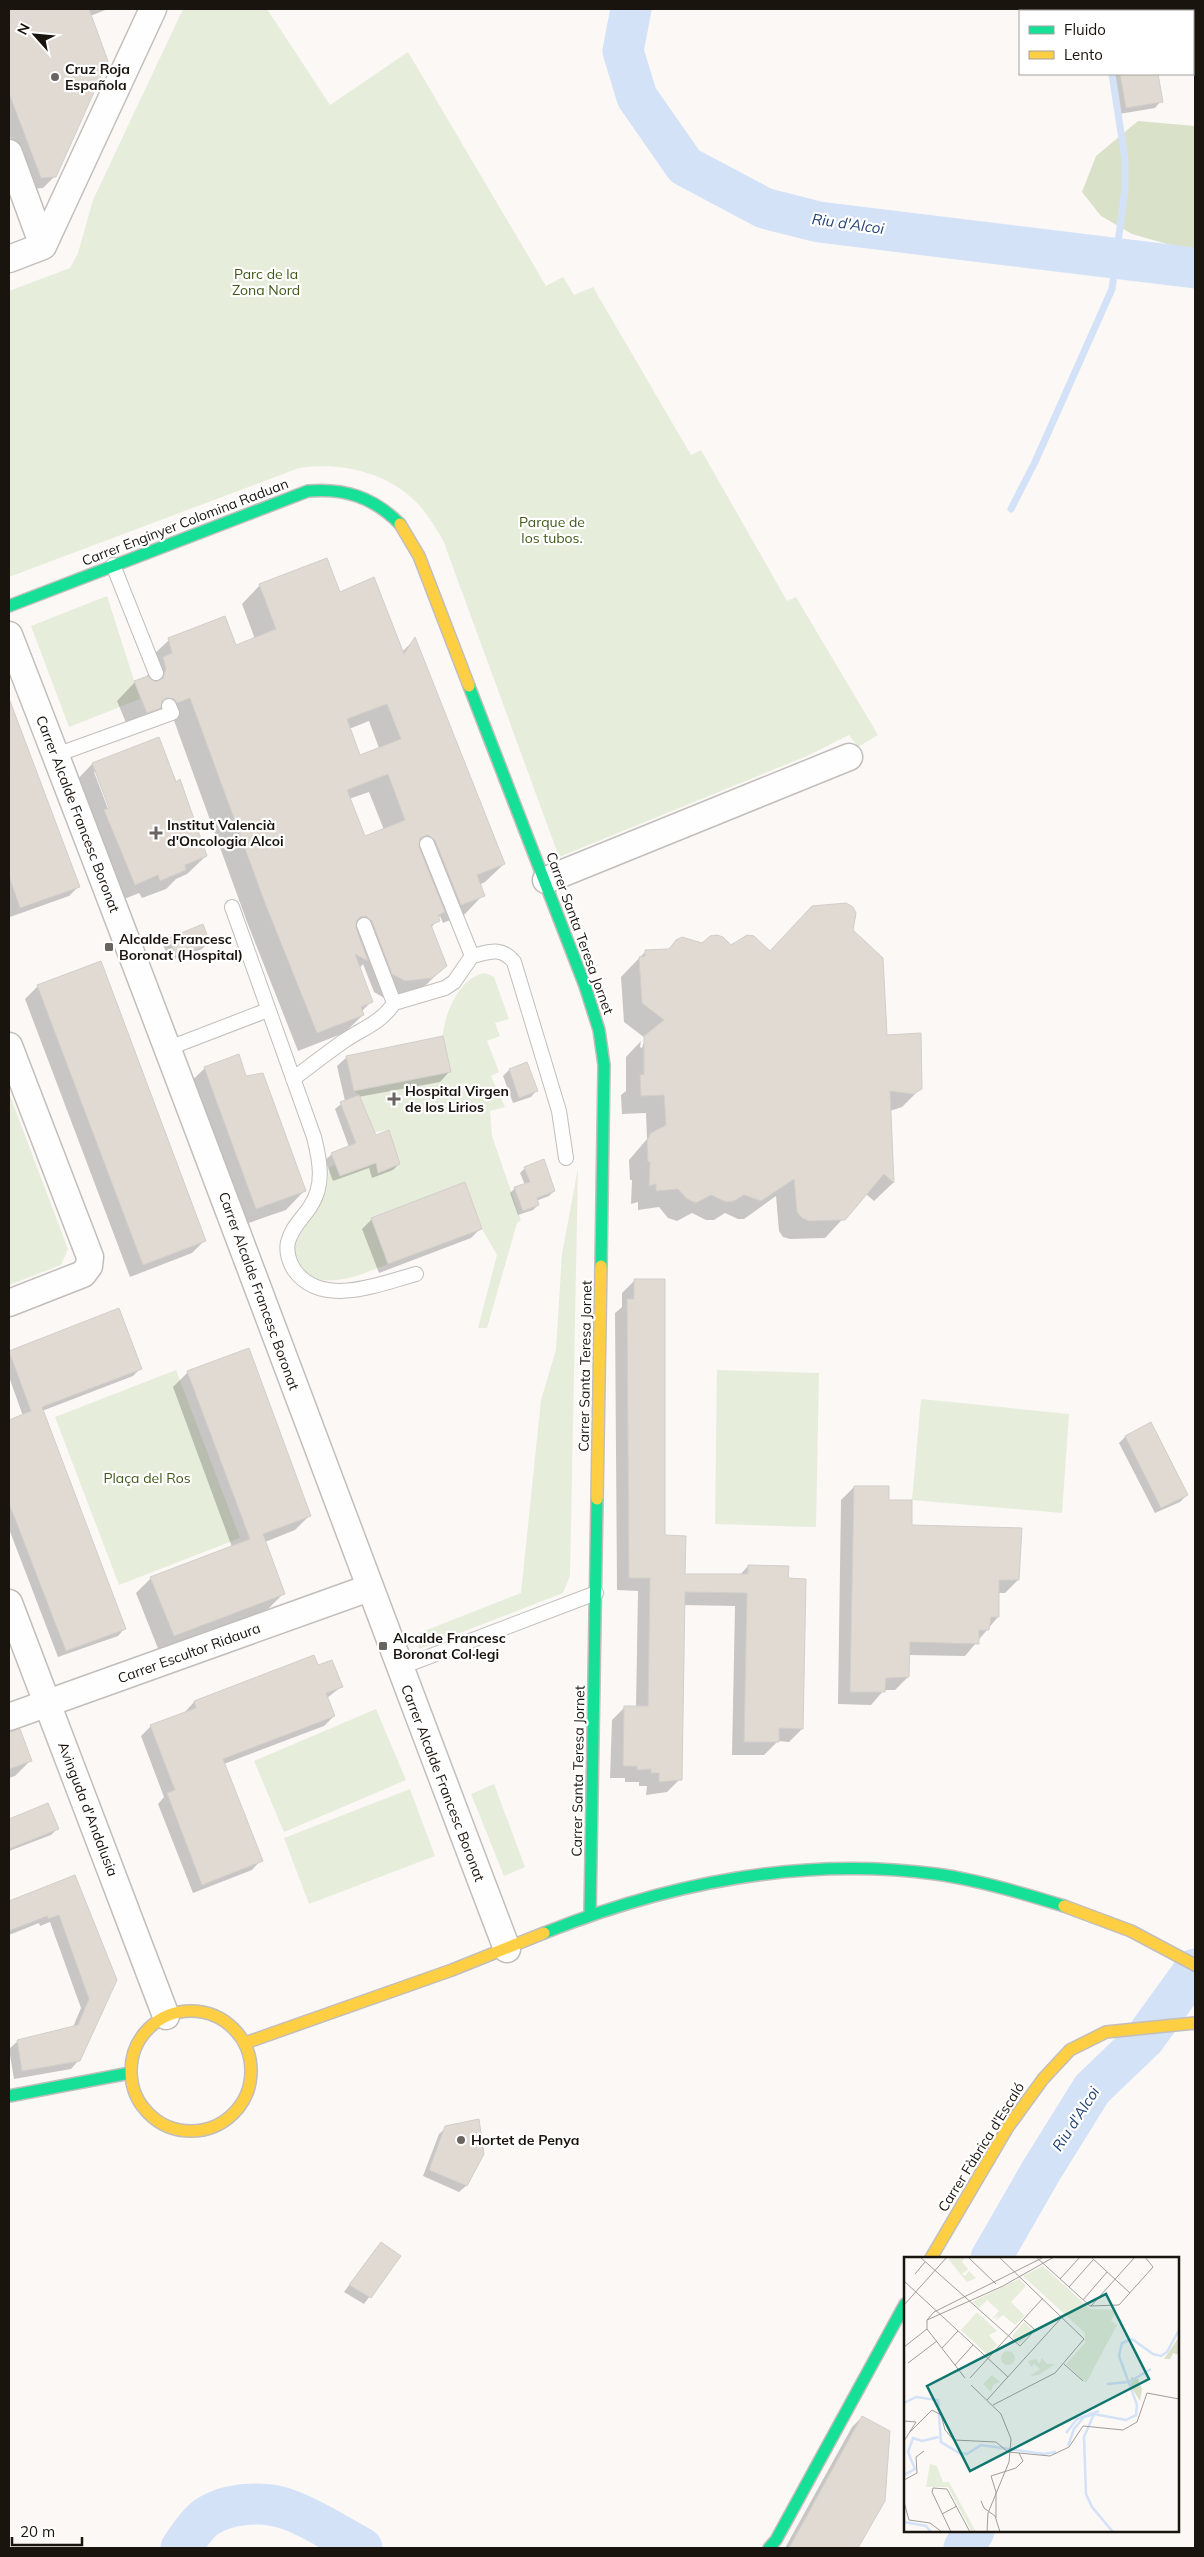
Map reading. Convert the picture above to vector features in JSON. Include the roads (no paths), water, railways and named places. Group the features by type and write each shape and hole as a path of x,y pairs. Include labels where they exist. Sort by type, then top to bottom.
{"street":[{"path":"9,259 44,246 153,9"},
{"path":"9,153 44,246"},
{"name":"Carrer Enginyer Colomina Raduan","path":"9,606 308,491 325,488 340,489 373,501"},
{"name":"Carrer Santa Teresa Jornet","path":"373,501 396,518 412,539 546,880 599,1030 604,1065 590,1916"},
{"name":"Carrer Alcalde Francesc Boronat","path":"9,635 169,1048 399,1668 507,1949"},
{"path":"546,880 848,756"},
{"path":"9,1046 90,1257 88,1266 83,1274 9,1302"},
{"name":"Carrer Escultor Ridaura","path":"9,1717 369,1588"},
{"name":"Avinguda d'Andalusia","path":"9,1603 166,2016"},
{"path":"245,2043 507,1949 590,1916 672,1890 748,1874 796,1870 870,1870 929,1874 978,1883 1086,1913 1149,1939 1195,1965"},
{"path":"196,2010 211,2013 225,2020 236,2030 245,2043 252,2071 250,2086 244,2099 226,2121 206,2129 185,2131 159,2122 140,2103 130,2073 132,2058 139,2041 150,2026 166,2016 180,2011 196,2010"},
{"name":"Carrer Fàbrica d'Escaló","path":"932,2257 1004,2134 1043,2078 1070,2050 1098,2035 1115,2031 1195,2024"},
{"path":"9,2096 130,2073"},
{"path":"772,2544 904,2306"}],"lane":[{"path":"113,565 156,673"},
{"path":"56,755 172,713 170,706"},
{"path":"427,844 472,956"},
{"path":"232,907 299,1095 321,1164 321,1178 311,1206 291,1233 287,1244 291,1266 300,1278 312,1285 341,1292 416,1274"},
{"path":"364,925 394,1003"},
{"path":"293,1078 353,1035 373,1026 385,1016 394,1003 445,988 454,982 472,956 496,950 504,953 514,962 559,1111 566,1158"},
{"path":"169,1048 268,1010"},
{"path":"399,1668 596,1593"}],"waterway":[{"name":"Riu d'Alcoi","path":"631,9 623,51 637,97 685,166 764,208 819,222 1195,268"},
{"path":"1011,509 1035,462 1112,289 1125,189 1125,159 1112,75"},
{"name":"Riu d'Alcoi","path":"992,2257 1041,2171 1092,2089 1145,2038 1195,1969"},
{"path":"181,2548 205,2518 223,2509 245,2504 267,2504 287,2509 316,2522 362,2548"},
{"name":"Riu d'Alcoi","path":"964,2548 973,2532"}],"place":[{"name":"Cruz Roja Española","path":"55,77"},
{"name":"Institut Valencià d'Oncologia Alcoi","path":"156,833"},
{"name":"Alcalde Francesc Boronat (Hospital)","path":"109,947"},
{"name":"Hospital Virgen de los Lirios","path":"394,1099"},
{"name":"Alcalde Francesc Boronat Col·legi","path":"383,1646"},
{"name":"Hortet de Penya","path":"461,2140"}],"park label":[{"name":"Parc de la Zona Nord","path":"266,282"},
{"name":"Parque de los tubos.","path":"552,530"},
{"name":"Plaça del Ros","path":"147,1478"}]}
